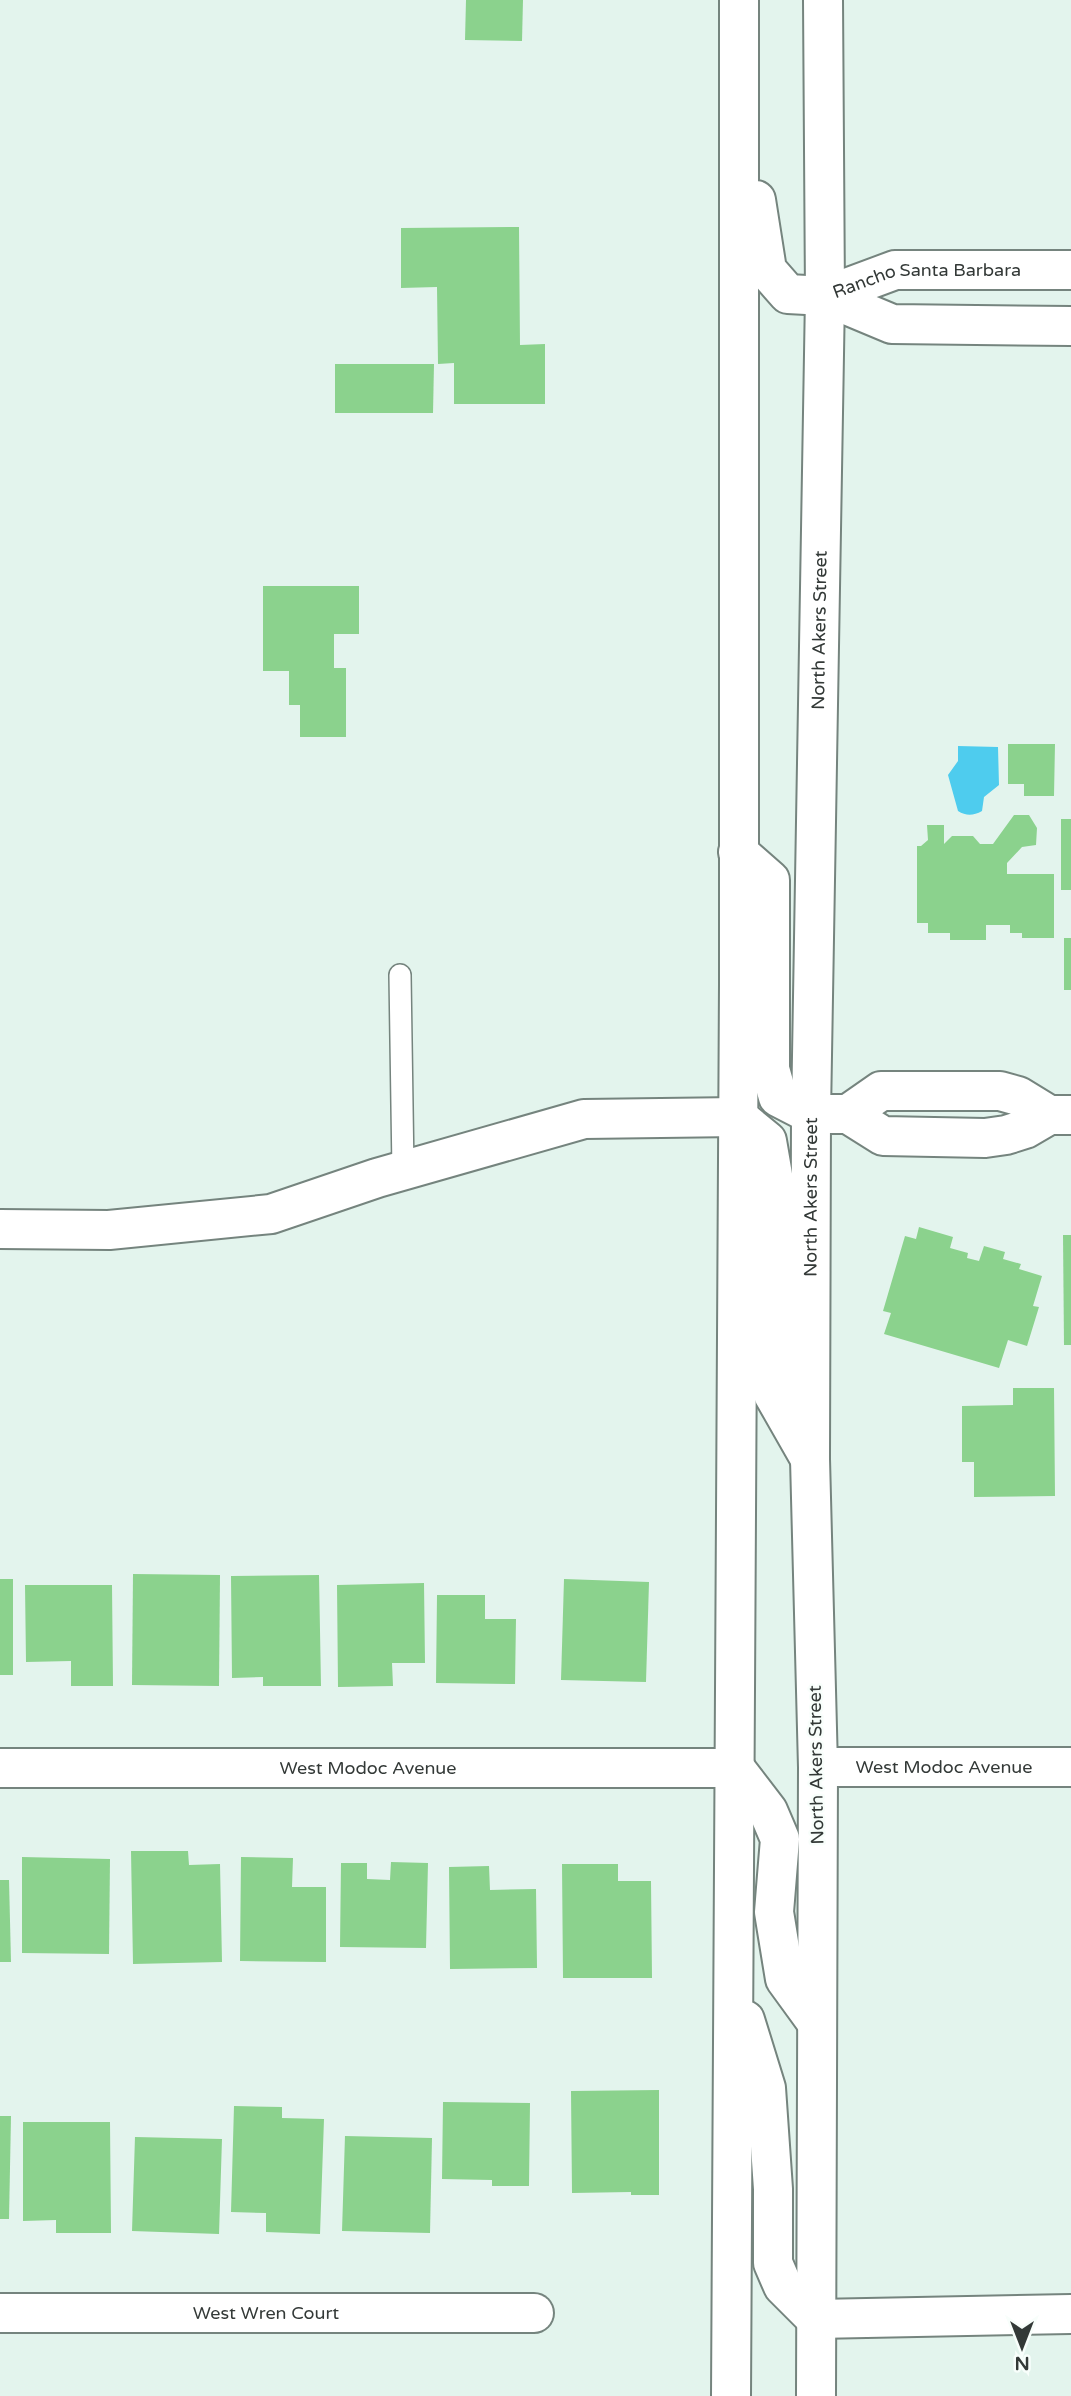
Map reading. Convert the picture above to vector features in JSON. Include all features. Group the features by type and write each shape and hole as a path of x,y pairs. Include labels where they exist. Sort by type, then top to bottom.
{"main road":[{"path":"731,2396 738,1117 739,0"},
{"name":"North Akers Street","path":"816,2396 818,1767 810,1459 829,1114 823,0"},
{"path":"737,80 767,270 788,294 825,296"},
{"name":"Rancho Santa Barbara","path":"825,296 895,270 1071,270"},
{"path":"982,270 983,326"},
{"name":"Rancho Santa Barbara","path":"825,296 892,324 1071,326"},
{"path":"738,852 770,880 770,1069 778,1097 883,1136 985,1138 1006,1135 1060,1115"},
{"path":"829,1114 881,1091 1000,1091 1060,1115"},
{"path":"956,1091 956,1138"},
{"path":"0,1229 109,1230 271,1214 403,1171 584,1119 738,1117 767,1140 774,1181 773,1394 810,1459"},
{"name":"West Modoc Avenue","path":"818,1767 1071,1767"},
{"name":"West Modoc Avenue","path":"0,1768 734,1768"},
{"path":"734,1768 768,1811 780,1839 774,1912 785,1979 817,2023"},
{"path":"733,1981 765,2088 773,2189 773,2263 783,2286 816,2319 1071,2314"},
{"name":"West Wren Court","path":"0,2313 534,2313"}],"lane":[{"path":"400,975 403,1171"}],"water":[{"path":"958,746 998,747 999,785 984,797 982,811 976,814 967,815 958,811 948,775 958,761"}],"building":[{"path":"466,0 523,0 522,41 465,40"},
{"path":"519,227 520,345 545,344 545,404 454,404 454,363 438,364 437,287 401,288 401,228"},
{"path":"335,364 434,364 433,413 335,413"},
{"path":"263,586 359,586 359,634 334,634 334,668 346,668 346,737 300,737 300,705 289,705 289,671 263,671"},
{"path":"1008,744 1055,744 1054,796 1024,796 1024,784 1008,784"},
{"path":"1014,815 1029,815 1037,828 1036,845 1022,847 1007,863 1007,874 1054,874 1054,938 1022,938 1022,933 1010,933 1010,925 986,925 986,940 950,940 950,933 928,933 928,923 917,923 917,846 928,840 927,825 944,825 944,844 952,836 973,836 980,844 993,844"},
{"path":"1061,819 1071,819 1071,890 1061,890"},
{"path":"1064,938 1071,938 1071,990 1064,990"},
{"path":"919,1227 953,1237 950,1248 968,1253 967,1258 979,1261 984,1246 1005,1252 1003,1259 1021,1264 1019,1269 1042,1276 1033,1306 1039,1307 1027,1346 1008,1340 999,1368 884,1334 891,1313 883,1311 905,1236 916,1239"},
{"path":"1063,1235 1071,1235 1071,1345 1064,1345"},
{"path":"1013,1388 1054,1388 1055,1496 974,1497 974,1462 962,1462 962,1406 1013,1405"},
{"path":"133,1574 220,1575 219,1686 132,1685"},
{"path":"319,1575 321,1686 263,1686 263,1677 232,1678 231,1576"},
{"path":"0,1579 13,1579 13,1675 0,1675"},
{"path":"564,1579 649,1582 646,1682 561,1680"},
{"path":"424,1583 425,1663 392,1663 393,1686 338,1687 337,1585"},
{"path":"25,1585 112,1585 113,1686 71,1686 71,1661 26,1662"},
{"path":"437,1595 485,1595 485,1619 516,1619 515,1684 436,1683"},
{"path":"131,1851 188,1851 189,1865 220,1864 222,1962 133,1964"},
{"path":"22,1857 110,1859 109,1954 22,1953"},
{"path":"241,1857 293,1858 292,1887 326,1887 326,1962 240,1961"},
{"path":"391,1862 428,1863 426,1948 340,1947 341,1863 367,1863 367,1879 390,1880"},
{"path":"562,1864 618,1864 618,1881 651,1881 652,1978 563,1978"},
{"path":"489,1866 490,1890 536,1889 537,1968 450,1969 449,1867"},
{"path":"0,1880 9,1880 11,1962 0,1962"},
{"path":"659,2090 659,2195 631,2195 631,2192 572,2193 571,2091"},
{"path":"443,2102 530,2103 529,2186 492,2186 492,2180 442,2179"},
{"path":"234,2106 282,2107 282,2118 324,2119 320,2234 266,2232 266,2213 231,2212"},
{"path":"0,2116 11,2116 9,2219 0,2219"},
{"path":"23,2122 110,2122 111,2233 56,2233 56,2220 23,2221"},
{"path":"345,2136 432,2138 430,2233 342,2231"},
{"path":"135,2137 222,2139 219,2234 132,2231"}]}
